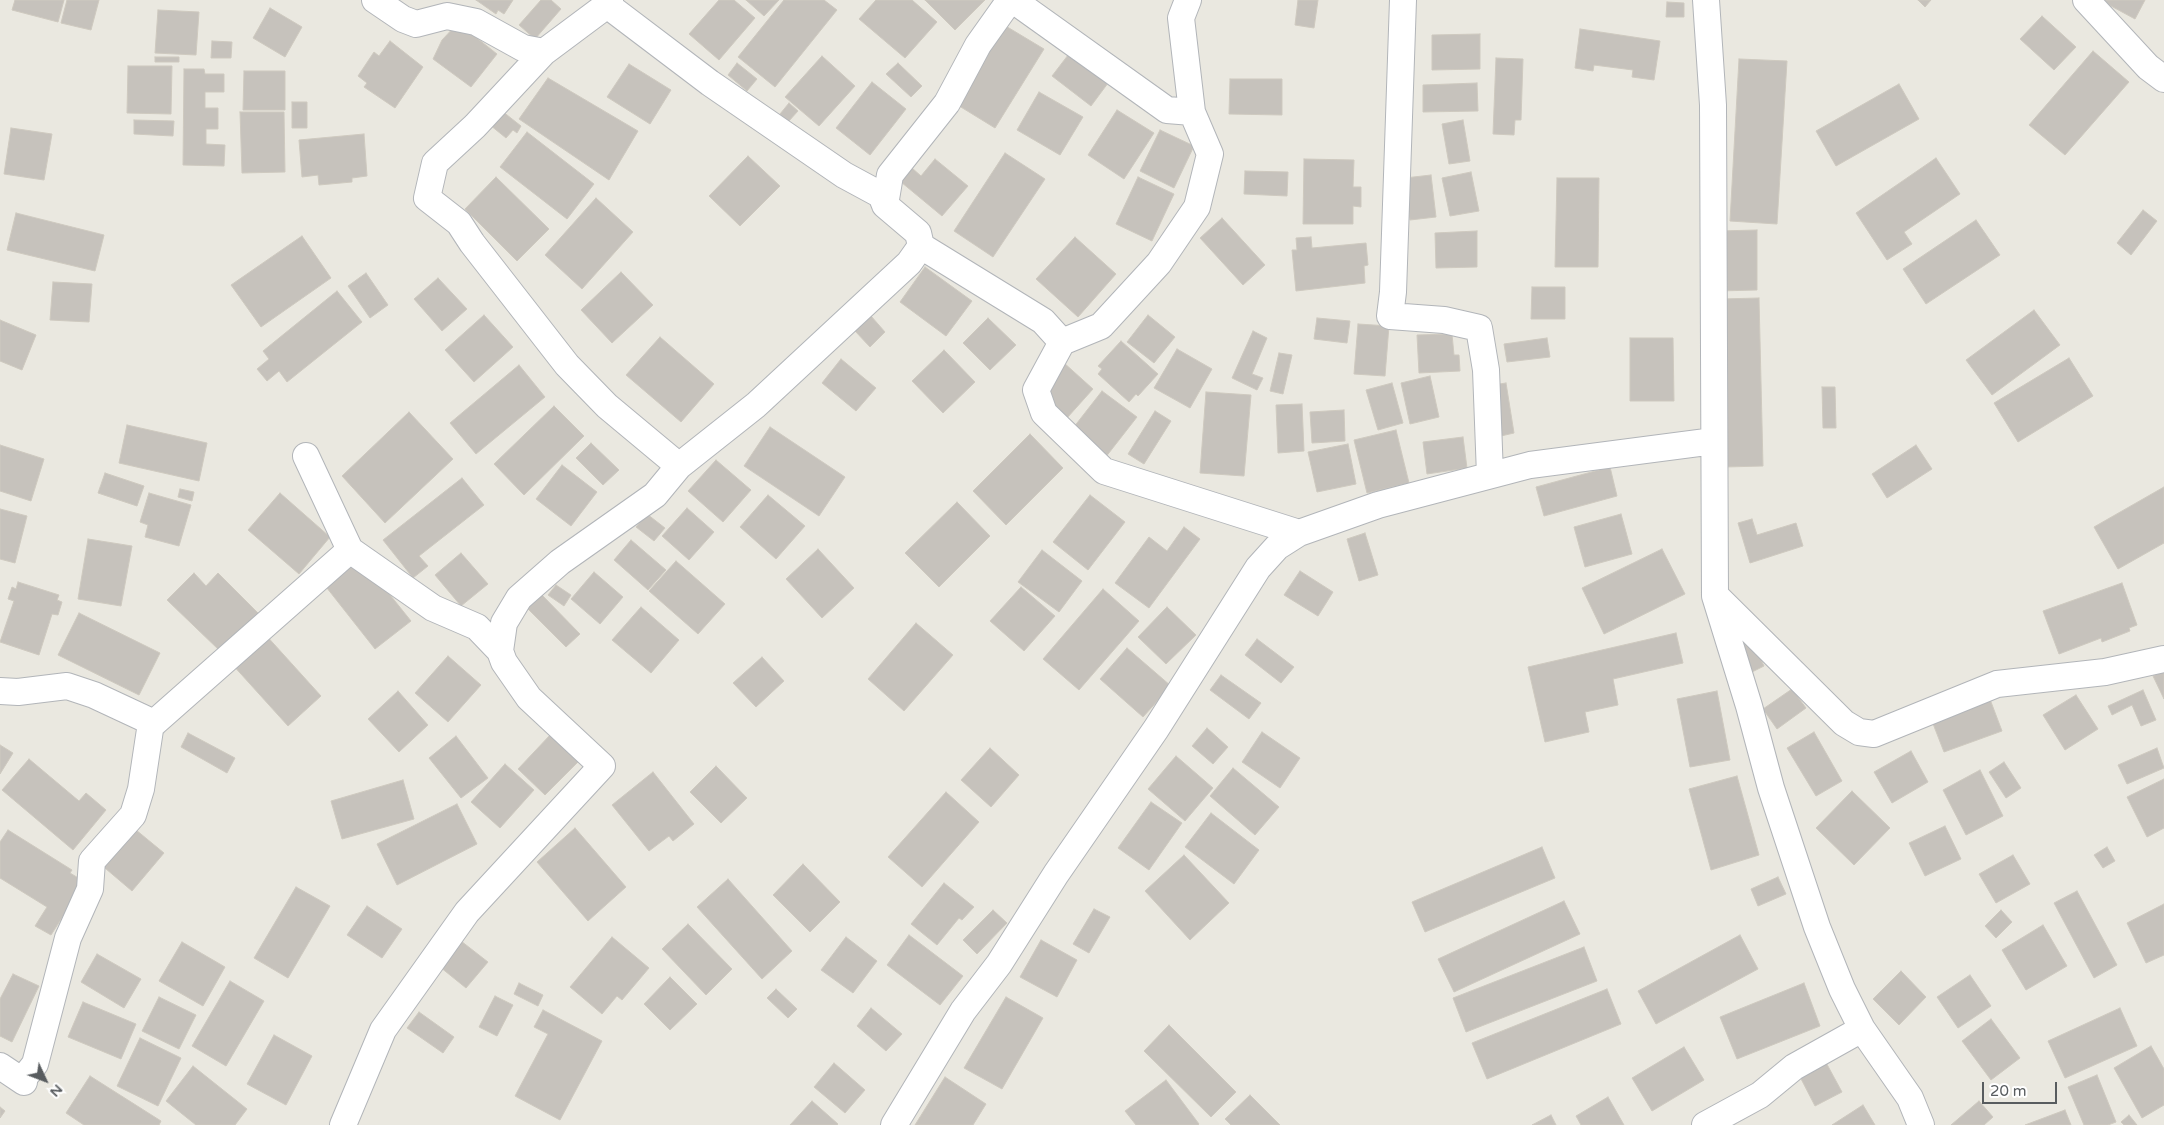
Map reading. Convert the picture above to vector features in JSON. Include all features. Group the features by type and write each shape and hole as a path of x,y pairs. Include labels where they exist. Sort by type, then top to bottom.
{"street":[{"path":"375,0 403,19 416,24 447,16 476,22 523,48 544,52"},
{"path":"885,206 890,175 947,103 978,45 1011,0 1167,110 1192,112"},
{"path":"1188,0 1181,18 1192,112 1210,154 1197,207 1160,263 1101,326 1062,342 1036,390 1044,413 1104,471 1299,533"},
{"path":"1403,0 1394,292 1390,316 1444,320 1479,328 1486,370 1490,475"},
{"path":"1706,0 1713,105 1715,596 1749,706 1771,788 1817,927 1842,989 1862,1029 1910,1098 1921,1125"},
{"path":"2086,0 2148,67 2164,79"},
{"path":"679,466 607,406 567,365 472,244 459,223 427,198 434,163 475,126 544,52 609,3 710,83 844,175 881,195 885,206 918,233 921,246 1043,321 1062,342"},
{"path":"500,651 504,623 519,598 560,562 656,495 679,466 763,399 909,263 921,246"},
{"path":"894,1125 963,1011 999,964 1056,874 1156,729 1258,568 1277,547 1299,533 1378,505 1530,465 1714,441"},
{"path":"306,456 350,550 433,608 477,627 500,651 504,662 529,698 602,766 467,912 383,1030 344,1125"},
{"path":"0,1066 24,1082 23,1079 35,1064 68,938 90,889 92,861 133,815 142,790 151,723 154,723 350,550"},
{"path":"1715,596 1844,723 1859,732 1874,734 1997,684 2105,672 2164,659"},
{"path":"0,692 18,692 66,686 94,695 154,723"},
{"path":"1705,1125 1760,1095 1794,1067 1862,1029"}],"building":[{"path":"15,0 64,0 58,22 12,10"},
{"path":"67,0 99,0 91,30 61,23"},
{"path":"476,0 513,0 504,14 498,10 496,14"},
{"path":"541,0 551,0 561,9 535,39 519,25"},
{"path":"719,0 734,0 755,18 719,60 689,34"},
{"path":"746,0 779,0 764,16"},
{"path":"784,0 824,0 837,10 775,87 738,57"},
{"path":"876,0 912,0 937,22 905,58 859,19"},
{"path":"925,0 985,0 955,30"},
{"path":"1298,0 1318,0 1314,28 1295,25"},
{"path":"1918,0 1931,0 1925,7"},
{"path":"2100,0 2145,0 2135,19"},
{"path":"1667,2 1684,3 1684,17 1666,17"},
{"path":"270,8 302,27 285,57 253,38"},
{"path":"158,10 199,12 196,55 155,53"},
{"path":"2042,16 2076,47 2054,70 2020,39"},
{"path":"458,23 497,54 471,87 433,59 442,40"},
{"path":"1004,25 1044,49 995,128 956,104"},
{"path":"1580,29 1660,41 1654,80 1632,77 1633,70 1594,65 1593,71 1575,68"},
{"path":"1480,34 1480,69 1432,70 1432,35"},
{"path":"212,41 232,42 231,58 211,58"},
{"path":"390,41 423,67 395,108 364,87 367,83 358,76 374,52 379,56"},
{"path":"1075,46 1114,75 1091,106 1052,76"},
{"path":"2093,51 2129,82 2065,155 2029,125"},
{"path":"822,56 855,86 819,126 785,97"},
{"path":"155,57 179,57 179,62 155,62"},
{"path":"1496,58 1523,59 1521,120 1515,120 1514,135 1493,134"},
{"path":"1739,59 1787,61 1777,224 1730,221"},
{"path":"737,63 757,79 747,91 728,75"},
{"path":"898,63 922,86 911,97 886,74"},
{"path":"629,64 671,90 650,124 607,97"},
{"path":"128,66 172,66 171,114 127,113"},
{"path":"184,69 204,69 205,74 224,74 224,92 205,92 205,108 218,108 218,129 206,129 206,144 225,145 224,166 183,165"},
{"path":"244,71 285,71 285,110 243,110"},
{"path":"548,78 638,131 609,180 519,119"},
{"path":"1230,79 1282,79 1282,115 1229,114"},
{"path":"872,82 906,109 870,155 836,128"},
{"path":"1477,83 1478,111 1423,112 1423,85"},
{"path":"1899,84 1919,119 1836,166 1816,131"},
{"path":"1039,92 1083,117 1060,155 1017,130"},
{"path":"292,102 307,102 307,128 292,128"},
{"path":"789,103 798,111 788,122 780,114"},
{"path":"1117,110 1154,133 1124,179 1088,155"},
{"path":"502,111 521,126 517,133 513,130 506,138 490,125"},
{"path":"240,112 284,112 285,172 242,173"},
{"path":"134,120 174,121 173,136 134,134"},
{"path":"1463,120 1470,161 1449,164 1442,124"},
{"path":"11,128 52,134 44,180 4,174"},
{"path":"1160,130 1194,146 1174,188 1140,171"},
{"path":"527,132 594,184 567,219 500,167"},
{"path":"364,134 367,176 352,178 352,182 319,185 318,175 302,177 299,140"},
{"path":"1005,153 1045,179 993,257 954,231"},
{"path":"748,156 780,186 740,226 709,196"},
{"path":"1936,158 1960,194 1904,232 1912,244 1887,260 1856,213"},
{"path":"935,159 968,186 942,216 901,182 912,168 921,176"},
{"path":"1304,159 1354,160 1353,187 1361,187 1361,207 1353,206 1353,224 1303,224"},
{"path":"1245,171 1288,172 1287,196 1244,194"},
{"path":"1471,172 1479,211 1450,216 1442,178"},
{"path":"1431,175 1436,217 1410,220 1405,178"},
{"path":"496,177 549,229 517,261 465,209"},
{"path":"1138,177 1174,194 1152,241 1116,224"},
{"path":"1557,178 1599,178 1598,267 1555,267"},
{"path":"596,198 633,232 582,289 545,255"},
{"path":"2143,210 2157,221 2131,255 2117,243"},
{"path":"16,213 104,235 95,271 7,250"},
{"path":"1222,218 1265,265 1243,285 1200,238"},
{"path":"1976,220 2000,255 1926,304 1903,269"},
{"path":"1757,230 1757,290 1718,291 1718,231"},
{"path":"1477,231 1477,267 1436,268 1435,233"},
{"path":"302,236 331,278 261,327 231,285"},
{"path":"1075,237 1116,274 1078,317 1036,279"},
{"path":"1311,237 1312,248 1366,243 1368,265 1364,266 1365,283 1296,291 1292,250 1297,250 1296,238"},
{"path":"925,267 972,301 946,336 900,302"},
{"path":"621,272 653,305 612,343 581,310"},
{"path":"366,273 388,305 370,318 348,286"},
{"path":"438,278 467,309 442,331 414,299"},
{"path":"53,282 92,284 89,322 50,320"},
{"path":"1532,287 1565,287 1565,319 1531,319"},
{"path":"337,291 362,322 287,382 279,371 267,381 257,369 269,359 263,351"},
{"path":"1759,298 1763,466 1725,467 1721,299"},
{"path":"2034,310 2060,345 1992,395 1966,360"},
{"path":"484,315 513,347 474,382 445,350"},
{"path":"1148,315 1175,337 1154,363 1127,342"},
{"path":"871,316 885,332 870,347 855,331"},
{"path":"988,318 1016,345 990,370 963,343"},
{"path":"1317,318 1350,321 1347,343 1314,339"},
{"path":"0,320 36,335 22,370 0,361"},
{"path":"1358,324 1389,326 1385,376 1354,374"},
{"path":"1253,331 1267,338 1252,374 1263,378 1257,390 1232,378"},
{"path":"1452,334 1454,355 1459,355 1460,371 1419,373 1417,335"},
{"path":"660,337 714,384 681,422 626,375"},
{"path":"1547,338 1550,357 1507,362 1504,344"},
{"path":"1630,338 1673,338 1674,401 1630,401"},
{"path":"1121,341 1158,374 1138,396 1136,394 1129,402 1098,374 1102,369 1098,366"},
{"path":"1177,349 1212,369 1190,408 1154,388"},
{"path":"944,350 975,382 943,413 912,381"},
{"path":"1279,353 1292,355 1283,394 1270,391"},
{"path":"2069,358 2093,396 2018,442 1994,403"},
{"path":"841,359 876,388 856,411 822,383"},
{"path":"1063,362 1093,389 1067,418 1037,390"},
{"path":"519,365 545,397 476,454 450,423"},
{"path":"1430,376 1439,417 1410,424 1401,383"},
{"path":"1392,383 1403,423 1378,430 1366,390"},
{"path":"1506,383 1514,433 1501,436 1493,385"},
{"path":"1822,387 1835,387 1836,428 1823,428"},
{"path":"1102,391 1137,417 1105,458 1070,432"},
{"path":"1206,392 1251,395 1244,476 1200,473"},
{"path":"1302,404 1304,451 1278,453 1276,405"},
{"path":"554,406 584,436 524,495 494,464"},
{"path":"1344,410 1345,441 1312,443 1310,412"},
{"path":"1155,411 1171,421 1144,464 1128,454"},
{"path":"409,412 453,459 385,523 342,476"},
{"path":"127,425 207,443 199,481 119,463"},
{"path":"770,427 845,477 819,516 744,466"},
{"path":"1396,430 1409,483 1367,493 1354,440"},
{"path":"1030,434 1063,468 1006,525 973,491"},
{"path":"1463,437 1467,468 1427,474 1423,442"},
{"path":"591,443 619,470 603,485 576,458"},
{"path":"1348,444 1356,484 1317,492 1308,452"},
{"path":"0,445 44,459 31,501 0,491"},
{"path":"1916,445 1932,469 1887,498 1872,474"},
{"path":"716,460 751,490 723,522 688,491"},
{"path":"562,465 597,492 571,526 536,499"},
{"path":"1610,467 1617,496 1544,516 1536,487"},
{"path":"105,473 144,486 137,506 98,493"},
{"path":"462,478 484,505 419,556 428,566 413,578 383,540"},
{"path":"2164,487 2164,543 2118,569 2094,527"},
{"path":"180,489 194,492 192,501 178,497"},
{"path":"149,493 191,505 179,546 145,537 148,525 140,522"},
{"path":"280,493 330,537 299,574 248,530"},
{"path":"768,495 805,526 776,559 740,527"},
{"path":"1090,495 1125,522 1088,570 1053,542"},
{"path":"957,502 990,536 939,587 905,553"},
{"path":"687,508 714,532 689,560 662,536"},
{"path":"0,509 27,516 15,563 0,559"},
{"path":"647,514 665,528 654,541 636,527"},
{"path":"1621,514 1632,554 1585,567 1574,527"},
{"path":"1752,519 1757,535 1796,523 1803,546 1750,563 1738,523"},
{"path":"1184,527 1200,539 1149,608 1115,583 1149,537 1167,551"},
{"path":"1365,533 1378,575 1359,581 1347,539"},
{"path":"88,539 132,546 121,606 78,599"},
{"path":"631,540 666,570 648,590 614,560"},
{"path":"818,549 854,588 822,618 786,579"},
{"path":"1662,549 1685,594 1604,634 1582,588"},
{"path":"1042,550 1082,581 1059,612 1018,582"},
{"path":"461,553 488,584 461,606 435,575"},
{"path":"358,555 411,621 375,649 323,583"},
{"path":"676,561 725,604 698,634 649,591"},
{"path":"1300,571 1333,592 1318,616 1284,595"},
{"path":"594,572 623,597 600,624 571,599"},
{"path":"194,573 206,586 218,573 258,613 220,651 167,600"},
{"path":"18,582 59,595 57,600 62,602 58,615 52,614 39,655 0,642 14,601 8,599 12,587 16,589"},
{"path":"2122,583 2137,625 2129,628 2130,631 2102,642 2101,638 2059,654 2043,611"},
{"path":"556,585 571,595 564,606 548,595"},
{"path":"1021,587 1055,616 1024,651 990,621"},
{"path":"1103,589 1139,621 1079,690 1043,659"},
{"path":"541,594 580,634 566,647 527,608"},
{"path":"641,607 679,640 651,673 612,640"},
{"path":"1167,607 1196,635 1166,664 1138,637"},
{"path":"79,613 160,653 139,695 58,655"},
{"path":"916,623 953,655 904,711 868,679"},
{"path":"264,633 321,696 288,726 231,663"},
{"path":"1676,633 1683,663 1613,679 1618,705 1585,712 1589,732 1545,742 1528,667"},
{"path":"1257,639 1294,667 1281,683 1245,655"},
{"path":"1752,641 1764,666 1750,673 1738,648"},
{"path":"1127,648 1171,686 1143,717 1100,679"},
{"path":"448,656 481,685 448,722 415,693"},
{"path":"762,657 784,681 756,707 733,683"},
{"path":"2164,671 2164,699 2153,676"},
{"path":"1221,675 1261,703 1249,719 1210,690"},
{"path":"1792,689 1806,708 1777,729 1763,709"},
{"path":"2143,690 2156,720 2141,726 2132,705 2112,715 2108,706"},
{"path":"398,691 428,725 399,752 368,719"},
{"path":"1717,691 1730,760 1690,767 1677,699"},
{"path":"1988,694 2002,731 1944,752 1930,716"},
{"path":"2076,695 2098,729 2065,750 2043,715"},
{"path":"1207,728 1228,747 1213,764 1192,746"},
{"path":"1262,732 1300,758 1280,788 1242,762"},
{"path":"1814,732 1842,781 1816,796 1787,748"},
{"path":"188,733 235,758 227,773 181,747"},
{"path":"551,734 579,761 545,795 518,769"},
{"path":"456,736 488,778 461,798 429,758"},
{"path":"0,745 13,753 0,774"},
{"path":"990,748 1019,775 991,807 961,780"},
{"path":"2157,748 2164,768 2127,784 2118,765"},
{"path":"1911,751 1928,782 1892,803 1874,772"},
{"path":"1176,756 1213,788 1185,821 1148,789"},
{"path":"29,759 79,801 86,793 106,810 73,850 2,790"},
{"path":"2004,762 2021,788 2006,798 1989,772"},
{"path":"505,764 534,790 500,828 471,802"},
{"path":"716,766 747,798 721,823 690,792"},
{"path":"1233,768 1279,807 1255,835 1210,796"},
{"path":"1980,770 2003,816 1966,835 1943,790"},
{"path":"653,772 694,824 673,841 669,836 649,851 612,805"},
{"path":"1737,776 1759,855 1711,870 1689,789"},
{"path":"2164,779 2164,828 2147,837 2127,797"},
{"path":"403,780 414,819 342,839 331,801"},
{"path":"1852,791 1890,828 1854,865 1816,828"},
{"path":"946,792 979,822 922,887 888,857"},
{"path":"1151,802 1182,823 1149,870 1118,848"},
{"path":"457,804 477,844 397,885 377,844"},
{"path":"1211,813 1259,850 1234,884 1185,847"},
{"path":"130,825 164,853 132,891 99,863"},
{"path":"1945,826 1961,859 1925,876 1909,843"},
{"path":"575,828 626,887 588,921 537,862"},
{"path":"8,830 72,870 70,873 85,882 51,935 35,926 47,907 0,878 0,842"},
{"path":"1542,847 1555,878 1425,932 1412,902"},
{"path":"2107,847 2115,861 2103,868 2094,855"},
{"path":"1184,855 1229,903 1190,940 1145,891"},
{"path":"2013,855 2030,884 1996,903 1979,874"},
{"path":"803,864 840,902 810,932 773,895"},
{"path":"1778,877 1786,894 1758,906 1751,889"},
{"path":"728,879 792,951 762,979 697,907"},
{"path":"944,883 974,907 962,920 959,918 937,945 911,924"},
{"path":"296,887 330,906 288,978 254,958"},
{"path":"2077,891 2117,965 2094,978 2054,903"},
{"path":"1564,901 1580,934 1454,992 1438,959"},
{"path":"2164,904 2164,955 2146,963 2127,923"},
{"path":"367,906 402,929 382,958 347,935"},
{"path":"1094,909 1110,917 1089,953 1073,944"},
{"path":"993,910 1007,923 977,954 963,940"},
{"path":"2001,910 2012,922 1996,938 1985,926"},
{"path":"688,924 732,969 706,995 662,949"},
{"path":"2043,925 2067,966 2026,990 2002,950"},
{"path":"909,935 963,976 940,1005 887,965"},
{"path":"1740,935 1758,969 1656,1024 1638,991"},
{"path":"612,937 649,968 622,1000 617,996 602,1014 570,987"},
{"path":"846,937 877,961 853,993 821,970"},
{"path":"1041,940 1077,960 1057,997 1020,977"},
{"path":"461,941 488,962 466,988 440,967"},
{"path":"182,942 225,967 203,1006 159,981"},
{"path":"1584,947 1597,981 1466,1032 1453,998"},
{"path":"97,954 141,979 124,1008 81,982"},
{"path":"1901,971 1926,997 1899,1025 1873,999"},
{"path":"13,974 39,986 12,1042 0,1036 0,999"},
{"path":"1970,975 1991,1006 1958,1028 1937,997"},
{"path":"670,977 697,1004 670,1030 644,1004"},
{"path":"230,981 264,1001 226,1066 192,1046"},
{"path":"519,983 543,995 538,1006 514,994"},
{"path":"1804,983 1820,1026 1737,1059 1720,1017"},
{"path":"776,989 797,1009 788,1018 767,998"},
{"path":"1607,989 1621,1024 1487,1079 1472,1043"},
{"path":"495,996 513,1005 497,1036 479,1027"},
{"path":"159,997 196,1015 179,1049 142,1031"},
{"path":"1006,997 1043,1018 1002,1089 964,1068"},
{"path":"83,1002 136,1024 121,1059 68,1037"},
{"path":"871,1008 902,1034 886,1051 857,1026"},
{"path":"2120,1008 2137,1046 2065,1078 2048,1041"},
{"path":"543,1010 602,1041 560,1120 515,1096 548,1034 534,1027"},
{"path":"419,1012 454,1037 443,1053 407,1028"},
{"path":"1991,1019 2020,1058 1991,1080 1962,1041"},
{"path":"1169,1025 1236,1092 1211,1117 1144,1051"},
{"path":"274,1035 312,1056 286,1105 247,1084"},
{"path":"140,1038 181,1058 158,1106 117,1086"},
{"path":"2151,1046 2164,1069 2164,1105 2142,1118 2114,1068"},
{"path":"1684,1047 1704,1080 1652,1111 1632,1078"},
{"path":"1823,1057 1842,1092 1815,1106 1797,1071"},
{"path":"834,1063 865,1090 845,1113 814,1087"},
{"path":"193,1066 247,1109 235,1125 196,1125 166,1101"},
{"path":"2097,1075 2116,1122 2108,1125 2084,1125 2068,1087"},
{"path":"90,1076 161,1121 159,1125 84,1125 66,1113"},
{"path":"945,1077 986,1104 973,1125 915,1125"},
{"path":"1166,1080 1198,1125 1136,1125 1125,1111"},
{"path":"1250,1095 1280,1125 1231,1125 1225,1119"},
{"path":"1608,1097 1624,1125 1581,1125 1576,1116"},
{"path":"812,1101 838,1124 790,1125"},
{"path":"1979,1101 1993,1117 1984,1125 1951,1125"},
{"path":"1863,1105 1875,1125 1832,1125"},
{"path":"0,1107 5,1111 0,1118"},
{"path":"2065,1110 2071,1125 2025,1125"},
{"path":"1551,1115 1556,1125 1532,1125"},
{"path":"2129,1115 2137,1125 2124,1125 2121,1122"}]}
